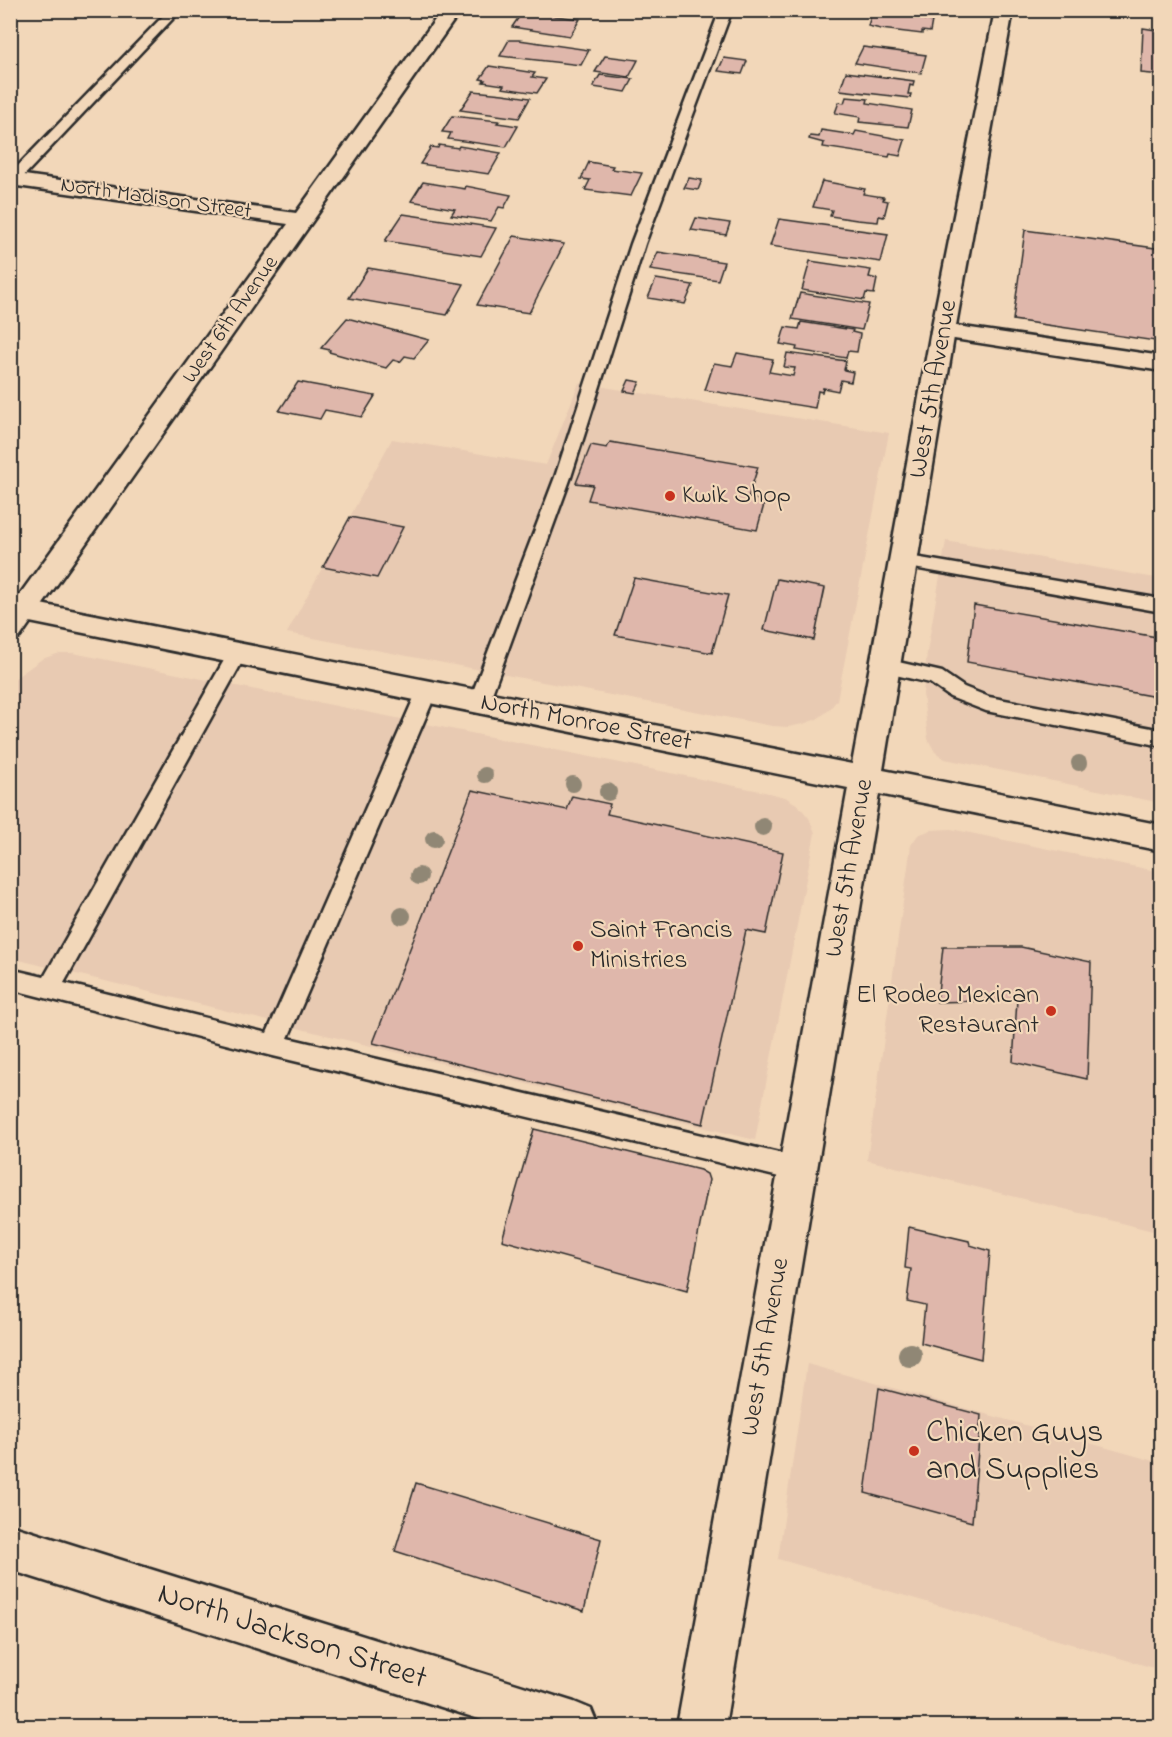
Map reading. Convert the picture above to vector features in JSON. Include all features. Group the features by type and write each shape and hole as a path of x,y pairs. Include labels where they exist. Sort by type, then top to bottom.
{"street":[{"name":"West 6th Avenue","path":"15,616 452,10"},
{"name":"West 5th Avenue","path":"701,1726 903,561 1004,10"},
{"name":"North Madison Street","path":"12,179 302,220"},
{"path":"944,331 1161,364"},
{"name":"North Monroe Street","path":"15,616 238,653 1161,838"},
{"name":"North Jackson Street","path":"10,1547 574,1726"}],"lane":[{"path":"12,179 176,10"},
{"path":"479,702 559,488 639,244 726,10"},
{"path":"903,561 1161,606"},
{"path":"49,989 238,653"},
{"path":"885,666 935,677 957,692 986,704 1161,738"},
{"path":"273,1045 427,691"},
{"path":"10,979 273,1045 796,1169"}],"shaded area":[{"path":"579,383 889,433 837,700 817,719 788,727 772,726 287,633 392,439 546,465"},
{"path":"946,541 1161,579 1161,803 945,759 935,752 928,739 923,694 927,652"},
{"path":"60,653 73,653 760,791 785,797 798,805 809,818 815,833 755,1140 11,958 11,681 42,659"},
{"path":"951,829 1161,872 1161,1233 867,1160 911,845 918,835 931,830"},
{"path":"807,1364 1161,1463 1161,1670 778,1559"}],"building":[{"path":"872,12 926,18 925,20 932,21 930,32 922,31 922,34 868,26"},
{"path":"531,13 580,19 570,36 512,27 521,14 530,15"},
{"path":"1143,28 1162,31 1162,75 1141,73"},
{"path":"509,40 589,50 581,65 500,56"},
{"path":"863,47 926,55 921,73 855,63"},
{"path":"605,56 638,60 629,77 595,72"},
{"path":"724,58 747,61 742,74 718,71"},
{"path":"489,66 535,73 532,77 546,79 537,93 502,88 504,85 483,82 485,80 480,79"},
{"path":"846,72 914,81 913,86 910,85 908,94 911,94 910,98 840,90"},
{"path":"600,75 633,79 626,92 593,87"},
{"path":"473,91 530,98 519,118 460,110"},
{"path":"846,97 868,99 867,103 912,110 908,127 859,122 860,117 835,113 839,102 844,103"},
{"path":"452,116 499,121 497,123 518,126 506,147 448,139 451,133 442,132"},
{"path":"821,130 854,135 856,131 905,140 900,156 890,154 889,157 823,147 824,143 809,139 810,136 819,137"},
{"path":"439,145 501,153 489,174 420,164 431,147 438,148"},
{"path":"589,162 613,166 611,169 642,173 631,196 585,190 590,180 581,179"},
{"path":"689,178 702,180 698,190 684,188"},
{"path":"822,181 865,189 863,194 884,197 883,200 888,201 884,217 879,216 878,222 857,220 830,216 832,210 813,207"},
{"path":"423,182 465,189 466,186 511,195 504,208 499,207 491,221 451,215 455,209 411,201"},
{"path":"403,214 496,228 481,256 385,241"},
{"path":"696,218 730,223 726,235 691,230"},
{"path":"779,219 888,234 881,262 770,246"},
{"path":"1025,230 1162,249 1162,342 1013,320"},
{"path":"514,236 564,244 529,313 477,305"},
{"path":"658,252 724,262 718,280 650,270"},
{"path":"810,261 871,270 869,277 877,279 874,294 866,293 864,300 802,290"},
{"path":"368,268 464,284 447,315 349,298"},
{"path":"656,279 693,285 685,304 648,298"},
{"path":"800,293 869,304 862,330 792,319"},
{"path":"347,318 429,340 414,358 405,356 400,362 393,360 386,368 321,348"},
{"path":"801,322 853,330 852,332 860,334 857,352 848,351 846,358 796,350 797,347 780,344 785,327 799,329"},
{"path":"737,353 773,359 769,372 793,376 795,368 784,367 787,353 846,361 844,370 853,372 851,382 841,380 838,391 823,388 822,392 818,391 815,408 705,390 714,363 732,366"},
{"path":"629,380 640,382 635,393 624,391"},
{"path":"298,382 375,396 362,417 325,410 320,419 279,411"},
{"path":"610,442 758,467 748,498 765,501 757,530 588,500 593,485 576,483 591,445 607,448"},
{"path":"350,517 403,527 377,578 323,567"},
{"path":"634,578 728,595 712,653 615,635"},
{"path":"777,579 825,588 814,640 764,630"},
{"path":"974,605 1162,638 1162,698 967,662"},
{"path":"472,790 567,810 572,796 610,804 607,814 783,852 766,934 746,930 703,1124 373,1043"},
{"path":"943,947 1021,947 1091,962 1087,1079 1013,1062 1017,1000 937,1002"},
{"path":"534,1129 700,1170 707,1174 709,1180 687,1291 502,1240"},
{"path":"909,1227 969,1241 970,1245 990,1251 981,1359 921,1343 925,1305 907,1301 911,1269 905,1268"},
{"path":"879,1388 981,1415 972,1522 865,1493"},
{"path":"416,1483 601,1539 584,1611 395,1551"}],"place":[{"name":"Kwik Shop","path":"670,496"},
{"name":"Saint Francis Ministries","path":"578,946"},
{"name":"El Rodeo Mexican Restaurant","path":"1051,1011"},
{"name":"Chicken Guys and Supplies","path":"914,1451"}]}
